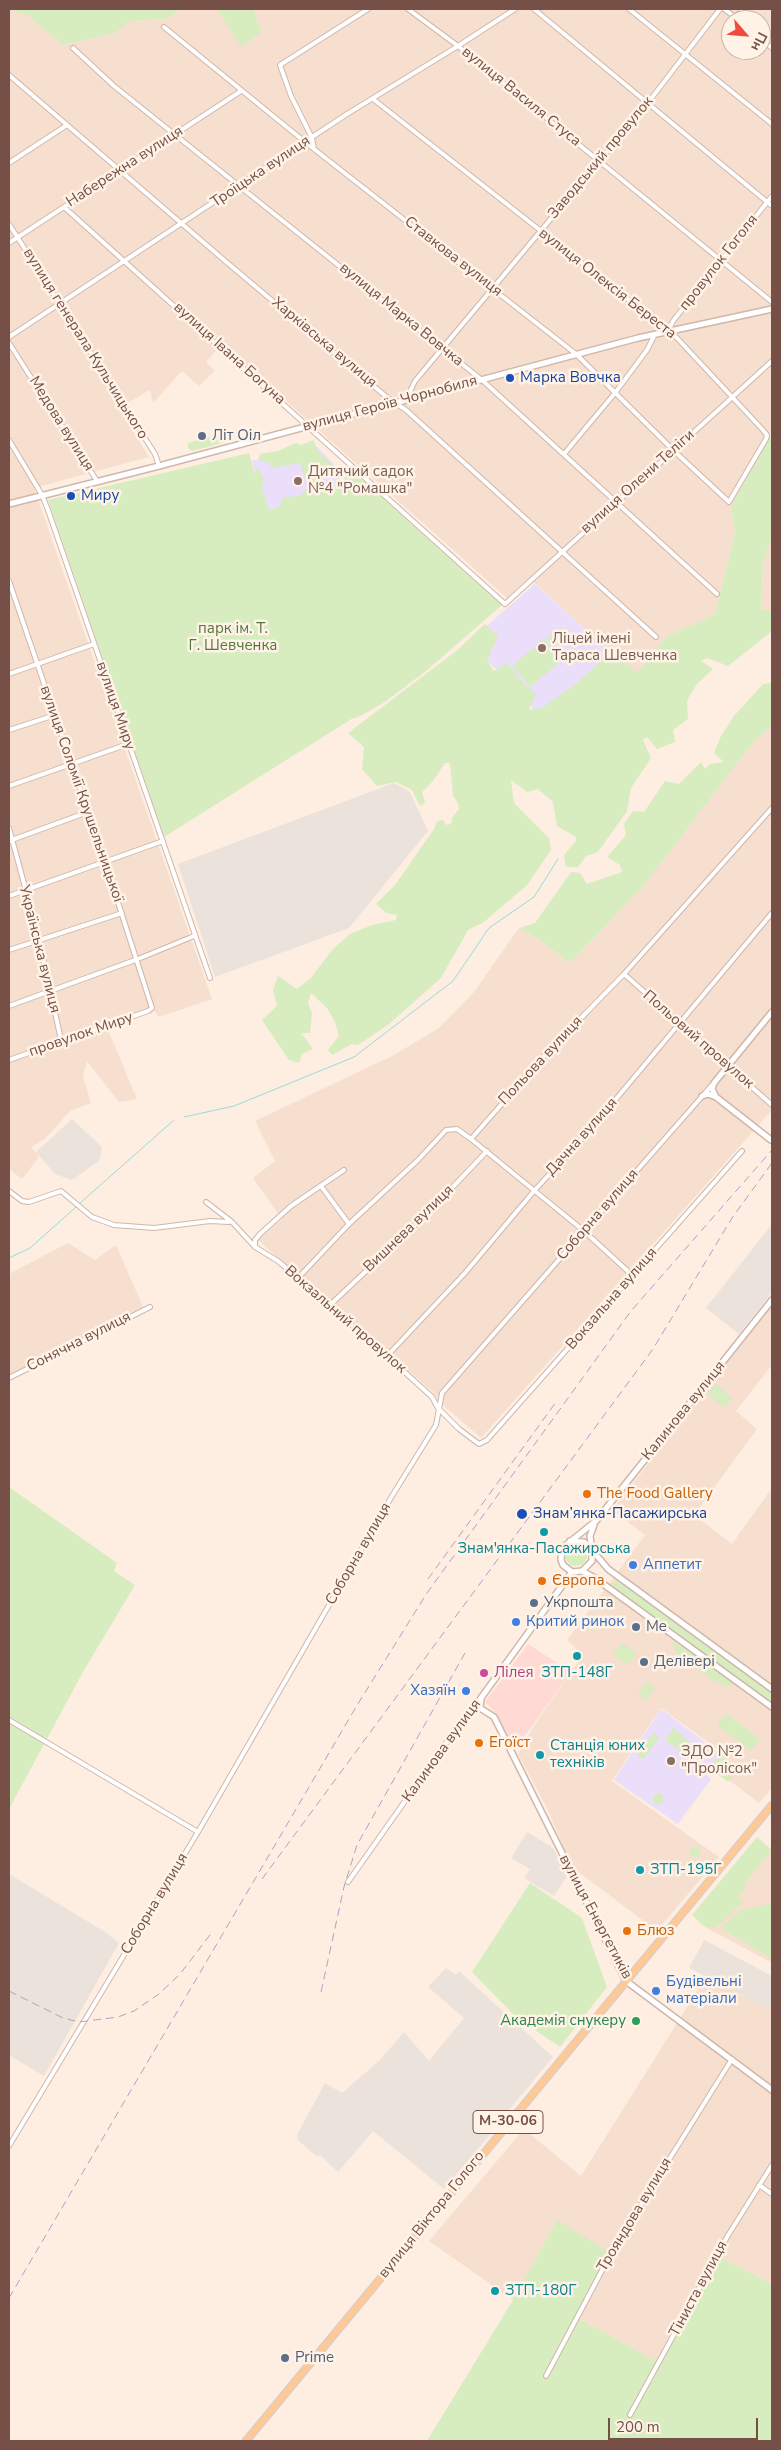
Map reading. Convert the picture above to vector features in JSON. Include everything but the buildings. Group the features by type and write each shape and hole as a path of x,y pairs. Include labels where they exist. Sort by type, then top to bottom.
{"main road":[{"name":"вулиця Віктора Голого","path":"246,2441 626,1981 771,1809"}],"street":[{"path":"314,149 312,138 291,96 280,65 368,9"},
{"name":"вулиця Василя Стуса","path":"408,9 458,46 772,302"},
{"name":"Троїцька вулиця","path":"9,337 126,262 305,142 515,9"},
{"path":"534,9 772,206"},
{"path":"629,9 772,124"},
{"name":"Заводський провулок","path":"406,400 415,381 598,160 647,104 722,9"},
{"name":"Ставкова вулиця","path":"164,27 305,142 576,354 673,450 729,502"},
{"name":"вулиця Марка Вовчка","path":"73,48 114,86 482,380 717,594"},
{"name":"Харківська вулиця","path":"9,75 453,453 656,637"},
{"name":"Набережна вулиця","path":"9,243 118,169 241,91"},
{"name":"вулиця Олексія Береста","path":"373,99 539,232 668,331 767,436 729,502"},
{"path":"9,163 67,125"},
{"name":"провулок Гоголя","path":"668,331 673,321 772,196"},
{"name":"вулиця Івана Богуна","path":"64,207 309,426 504,604"},
{"name":"вулиця генерала Кульчицького","path":"9,224 155,454 159,466"},
{"name":"вулиця Героїв Чорнобиля","path":"9,504 159,466 576,354 668,331 772,309"},
{"path":"564,454 615,393 647,350 655,334"},
{"name":"Медова вулиця","path":"9,343 97,481"},
{"name":"вулиця Олени Теліги","path":"504,604 772,361"},
{"name":"вулиця Миру","path":"9,440 42,495 210,978"},
{"name":"вулиця Соломії Крушельницької","path":"9,581 138,959 152,1008"},
{"path":"9,674 94,644"},
{"path":"9,730 55,715"},
{"path":"9,786 128,744"},
{"name":"Польова вулиця","path":"471,1139 544,1056 624,974 772,808"},
{"path":"10,840 88,812"},
{"name":"Українська вулиця","path":"9,828 10,840 39,939 61,1040"},
{"path":"9,896 163,841"},
{"path":"9,950 122,913"},
{"name":"Дачна вулиця","path":"387,1356 465,1273 534,1191 590,1130 772,913"},
{"path":"9,1006 138,959 194,936"},
{"name":"Польовий провулок","path":"624,974 772,1105"},
{"name":"провулок Миру","path":"9,1060 61,1040 148,1012 152,1008"},
{"name":"Соборна вулиця","path":"9,2146 198,1832 392,1496 436,1425 442,1392 728,1067 772,1012"},
{"path":"714,1083 712,1089 716,1097"},
{"path":"702,1096 708,1094 716,1097 771,1140"},
{"path":"298,1278 349,1224 418,1160 449,1128 457,1129 487,1151 584,1231 632,1275"},
{"name":"Вишнева вулиця","path":"330,1305 432,1209 487,1151"},
{"name":"Вокзальна вулиця","path":"479,1444 488,1440 742,1151"},
{"path":"255,1247 255,1240 260,1234 291,1206 344,1170"},
{"path":"321,1186 349,1224"},
{"path":"9,1191 22,1201 28,1202 61,1191 92,1217 114,1225 154,1228 210,1221 232,1222"},
{"name":"Вокзальний провулок","path":"206,1202 232,1222 255,1247 298,1278 330,1305 432,1397 438,1408 459,1429 479,1444"},
{"name":"Калинова вулиця","path":"596,1521 772,1300"},
{"name":"Сонячна вулиця","path":"9,1378 150,1307"},
{"path":"596,1521 590,1536 592,1561 582,1571 572,1572 563,1565 562,1549 596,1521"},
{"path":"570,1542 580,1540 617,1576 772,1689"},
{"path":"582,1571 595,1578 772,1707"},
{"name":"Калинова вулиця","path":"348,1882 472,1706 481,1698 572,1572"},
{"name":"вулиця Енергетиків","path":"481,1698 480,1708 494,1717 626,1981 772,2090"},
{"path":"9,1720 198,1832"},
{"name":"Трояндова вулиця","path":"546,2376 615,2246 732,2060"},
{"name":"Тіниста вулиця","path":"630,2415 727,2237 772,2165"},
{"path":"759,2186 772,2194"}],"shaded area":[{"path":"9,9 27,15 63,45 115,33 130,21 166,19 181,9 217,9 241,46 262,32 253,9 772,9 772,438 771,436 731,507 735,533 715,614 666,637 638,673 615,656 529,578 507,598 222,344 206,362 215,371 199,386 182,371 153,403 150,390 119,408 149,457 34,488 212,999 159,1017 153,1009 106,1025 137,1099 119,1102 87,1061 83,1076 91,1103 70,1111 45,1139 31,1147 39,1157 22,1179 9,1169"},
{"name":"Дитячий садок №4 \"Ромашка\"","path":"314,444 343,473 337,488 265,511 252,461"},
{"path":"772,535 772,611 761,611 763,564"},
{"name":"Ліцей імені Тараса Шевченка","path":"535,584 615,656 542,718 469,641"},
{"path":"772,725 772,1110 481,1438 442,1404 433,1392 258,1240 282,1219 253,1178 275,1161 255,1121 394,1055 439,1028 474,992 519,928 537,938 570,963 645,884 751,745"},
{"path":"394,783 410,792 428,831 349,928 215,977 178,864"},
{"path":"72,1119 102,1147 100,1160 72,1180 55,1174 36,1152"},
{"path":"772,1224 772,1292 739,1334 706,1308"},
{"path":"68,1243 95,1260 116,1245 143,1307 9,1375 9,1274"},
{"path":"772,1305 772,1365 736,1411 757,1429 694,1515 732,1544 772,1488 772,1788 759,1803 712,1767 723,1753 661,1708 612,1781 719,1857 657,1931 572,1867 548,1810 518,1754 533,1727 583,1655 567,1640 645,1535 612,1510"},
{"path":"528,1644 562,1666 565,1662 574,1668 524,1737 512,1745 494,1711 485,1702"},
{"name":"ЗДО №2 \"Пролісок\"","path":"661,1709 721,1754 706,1774 711,1779 678,1824 614,1780"},
{"path":"527,1832 553,1848 567,1876 554,1896 524,1878 530,1869 511,1858"},
{"path":"772,1847 772,1963 705,1927"},
{"path":"9,1874 105,1932 119,1943 44,2076 9,2055"},
{"path":"704,1940 772,1976 772,2011 689,1968"},
{"path":"446,1968 456,1975 459,1971 553,2057 503,2117 500,2115 490,2126 494,2130 444,2189 373,2131 338,2172 321,2156 315,2155 299,2141 297,2135 325,2083 342,2093 379,2061 404,2032 429,2061 464,2018 428,1987"},
{"path":"706,1977 772,2011 772,2284 712,2253 656,2361 579,2319 557,2220 513,2300 429,2241 524,2129 581,2176"}],"green space":[{"path":"9,9 181,9 166,19 130,21 115,33 63,45 27,15"},
{"path":"217,9 253,9 262,32 241,47"},
{"path":"220,429 228,435 226,441 192,451 188,448 188,443 221,434"},
{"path":"770,436 772,438 772,535 763,564 761,610 772,611 772,631 728,666 707,658 701,661 713,669 696,685 687,701 688,719 673,730 675,742 657,749 647,737 643,740 651,758 631,788 627,811 598,852 586,856 578,867 566,867 564,855 576,841 576,837 557,826 553,802 538,789 527,792 511,780 514,803 549,838 551,850 527,885 484,922 468,930 441,978 389,1024 358,1045 352,1044 332,1055 328,1050 339,1036 335,1022 327,1008 311,993 308,1003 312,1013 310,1033 301,1033 313,1049 302,1054 299,1063 289,1060 262,1020 277,1006 273,990 278,976 297,989 310,979 332,950 350,934 372,925 396,920 397,915 386,913 376,904 395,885 434,829 437,821 443,820 446,825 452,823 452,818 459,809 458,803 453,796 450,763 445,763 433,781 422,792 425,803 420,806 412,790 396,782 377,786 362,769 364,747 348,733 455,652 485,624 498,636 487,660 494,671 507,663 524,684 536,694 529,710 543,707 577,683 604,658 615,656 638,672 666,637 715,614 735,533 731,507"},
{"name":"парк ім. Т. Г. Шевченка","path":"314,440 317,450 337,469 321,475 324,492 337,488 351,470 502,605 426,671 386,701 359,717 358,714 357,718 353,718 164,837 48,500 249,453 255,474 257,468 264,478 262,488 269,510 280,506 283,497 300,496 308,487 300,463 271,468 270,463 258,460 260,454 278,451 296,443 301,445"},
{"path":"561,627 568,635 554,647 546,639"},
{"path":"544,639 562,660 530,687 512,666"},
{"path":"772,683 772,725 751,745 645,884 570,963 537,938 519,928 535,923 571,872 580,873 587,884 622,872 620,865 607,857 626,835 624,824 633,811 644,812 665,781 679,784 701,762 705,769 710,764 724,762 714,753 721,736 734,716 763,684"},
{"path":"715,1384 732,1398 724,1407 707,1393"},
{"path":"9,1487 117,1563 114,1571 135,1585 84,1670 9,1809"},
{"path":"576,1544 584,1547 587,1555 584,1563 576,1566 568,1563 565,1555 568,1547"},
{"path":"617,1579 772,1693 772,1704 612,1586"},
{"path":"674,1641 735,1683 728,1687 715,1681 679,1656 672,1647"},
{"path":"622,1643 637,1653 628,1665 613,1655"},
{"path":"647,1681 655,1688 646,1700 638,1694"},
{"path":"726,1714 760,1739 751,1751 717,1725"},
{"path":"673,1728 690,1742 682,1752 665,1740"},
{"path":"653,1733 660,1738 643,1759 637,1755"},
{"path":"721,1754 738,1768 728,1782 710,1768"},
{"path":"658,1793 664,1799 658,1805 652,1799"},
{"path":"757,1837 772,1850 744,1884 747,1886 738,1897 743,1902 714,1928 705,1927 692,1915"},
{"path":"695,1846 701,1852 695,1858 689,1852"},
{"path":"530,1883 582,1918 607,1987 560,2047 517,2018 472,1972"},
{"path":"772,1903 772,1959 721,1928 740,1910"},
{"path":"557,2220 614,2255 579,2319 656,2361 712,2253 772,2284 772,2441 427,2441 513,2300"}],"waterway":[{"path":"184,1117 234,1106 354,1057 453,981 489,928 534,897 558,859"},
{"path":"79,1204 174,1120"},
{"path":"9,1258 30,1248 76,1207"}],"railway":[{"path":"9,2298 356,1707 427,1593 631,1311 772,1150"},
{"path":"262,1879 653,1349 732,1218 772,1163"},
{"path":"428,1579 556,1402"},
{"path":"321,1992 344,1887 357,1845 465,1653"},
{"path":"9,1991 63,2018 79,2022 118,2017 134,2011 159,1994 180,1974 213,1931"}],"place":[{"name":"Марка Вовчка","path":"510,378"},
{"name":"Літ Оіл","path":"202,436"},
{"name":"Дитячий садок №4 \"Ромашка\"","path":"298,481"},
{"name":"Миру","path":"71,496"},
{"name":"Ліцей імені Тараса Шевченка","path":"542,648"},
{"name":"The Food Gallery","path":"587,1494"},
{"name":"Знам’янка-Пасажирська","path":"522,1514"},
{"name":"Знам'янка-Пасажирська","path":"544,1532"},
{"name":"Аппетит","path":"633,1565"},
{"name":"Європа","path":"542,1581"},
{"name":"Укрпошта","path":"534,1603"},
{"name":"Критий ринок","path":"516,1622"},
{"name":"Me","path":"636,1627"},
{"name":"ЗТП-148Г","path":"577,1656"},
{"name":"Делівері","path":"644,1662"},
{"name":"Лілея","path":"484,1673"},
{"name":"Хазяїн","path":"466,1691"},
{"name":"Егоїст","path":"479,1743"},
{"name":"Станція юних техніків","path":"540,1755"},
{"name":"ЗДО №2 \"Пролісок\"","path":"671,1761"},
{"name":"ЗТП-195Г","path":"640,1870"},
{"name":"Блюз","path":"627,1931"},
{"name":"Будівельні матеріали","path":"656,1991"},
{"name":"Академія снукеру","path":"636,2021"},
{"name":"ЗТП-180Г","path":"495,2291"},
{"name":"Prime","path":"285,2358"}]}
